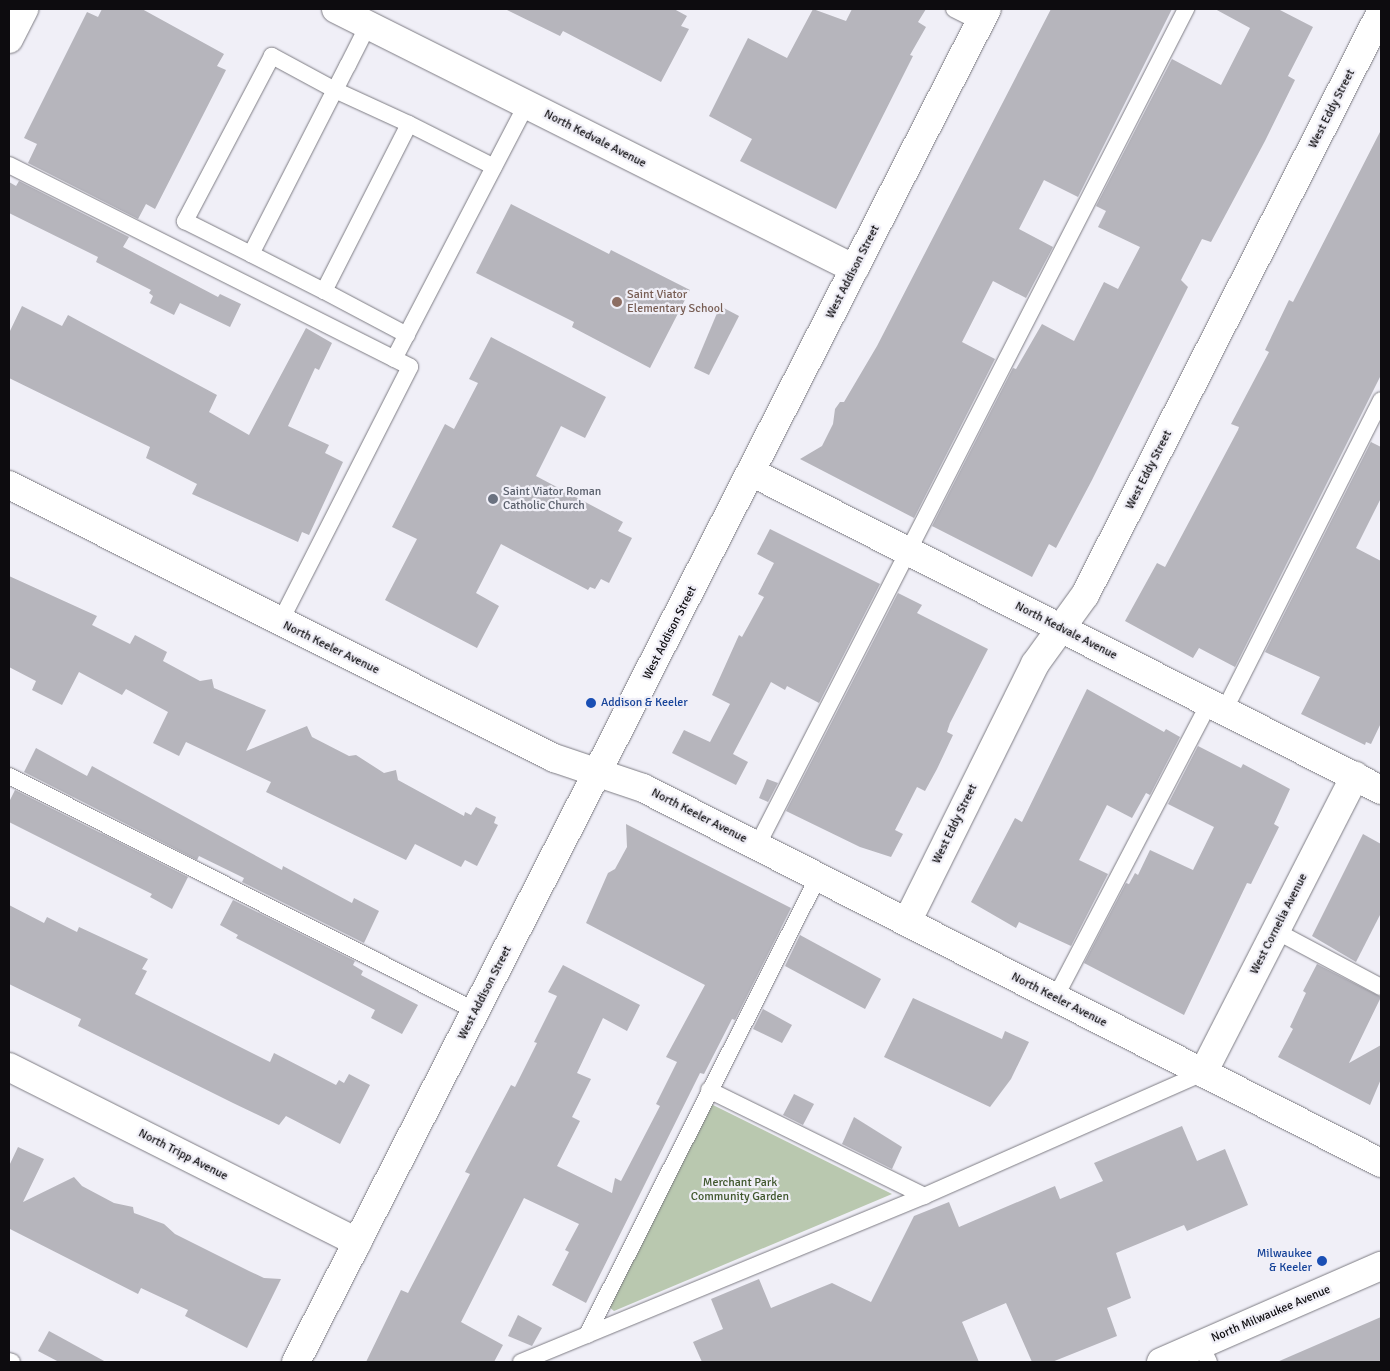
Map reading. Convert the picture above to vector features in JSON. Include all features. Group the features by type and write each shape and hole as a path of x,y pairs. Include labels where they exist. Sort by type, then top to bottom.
{"street":[{"path":"9,39 24,9"},
{"name":"North Kedvale Avenue","path":"336,9 855,269"},
{"name":"West Eddy Street","path":"907,922 1034,664 1085,595 1381,12"},
{"name":"West Addison Street","path":"296,1362 984,15"},
{"name":"North Kedvale Avenue","path":"752,472 1381,790"},
{"name":"North Keeler Avenue","path":"9,485 554,758 599,771 643,788 1381,1164"},
{"name":"West Cornelia Avenue","path":"1204,1073 1355,776"},
{"name":"North Tripp Avenue","path":"9,1067 357,1242"},
{"name":"North Milwaukee Avenue","path":"1161,1362 1205,1354 1381,1266"}],"lane":[{"path":"954,9 984,15"},
{"path":"757,846 1186,9"},
{"path":"251,254 368,25"},
{"path":"407,335 185,221 272,56 335,90 409,124 494,167"},
{"path":"394,359 526,104"},
{"path":"324,291 409,124"},
{"path":"9,165 410,367 280,622"},
{"path":"1055,998 1217,707 1381,400"},
{"path":"9,776 476,1011"},
{"path":"587,1335 818,876"},
{"path":"1276,931 1381,986"},
{"path":"521,1362 924,1196 1204,1073"},
{"path":"709,1090 924,1196"}],"green space":[{"name":"Merchant Park Community Garden","path":"711,1104 892,1194 614,1311 609,1307"}],"building":[{"path":"102,9 142,9 224,54 217,66 226,70 155,209 146,204 138,219 28,163 37,144 24,138 87,12 98,17"},
{"path":"505,9 674,9 687,16 681,26 689,29 661,82 563,31 560,36"},
{"path":"813,9 846,21 852,9 926,9 918,22 926,27 910,55 913,56 836,209 740,161 752,139 709,116 748,38 787,58"},
{"path":"1051,9 1172,9 1078,197 1044,180 1019,229 1053,247 1026,298 993,281 962,342 995,359 914,518 800,459 822,446 833,424 835,409 840,402 844,402 877,346"},
{"path":"1215,9 1278,9 1313,27 1288,76 1295,80 1265,141 1211,242 1202,239 1181,280 1188,287 1092,480 1056,548 1049,544 1032,577 932,526 1013,368 1016,369 1042,324 1074,341 1104,282 1118,289 1140,247 1098,227 1106,211 1096,206 1172,59 1221,85 1250,28"},
{"path":"1381,130 1381,375 1235,667 1199,648 1193,658 1125,621 1157,563 1165,567 1238,430 1239,427 1231,424 1269,352 1265,350 1289,300 1293,302"},
{"path":"19,181 129,237 123,247 218,297 220,294 241,304 230,327 180,303 174,315 150,303 153,296 149,293 151,290 96,262 98,257 9,213 9,182 16,186"},
{"name":"Saint Viator Elementary School","path":"511,204 609,254 611,250 690,290 650,368 572,327 574,322 476,273"},
{"path":"22,306 62,326 68,315 217,395 209,412 249,435 306,328 332,343 319,370 315,368 288,426 329,445 325,453 343,462 309,535 302,532 298,542 192,494 197,484 146,458 150,447 9,378 9,333"},
{"path":"720,306 739,316 709,375 694,368"},
{"path":"491,337 606,397 585,438 561,426 536,476 623,522 618,531 632,538 609,583 601,579 595,589 590,587 588,590 501,544 476,593 499,606 477,648 385,600 417,539 392,527 445,424 454,429 478,383 469,379"},
{"path":"1371,442 1381,447 1381,498 1356,548 1381,561 1381,723 1371,744 1366,742 1365,745 1301,714 1320,677 1265,652"},
{"path":"770,529 880,584 819,703 787,686 785,690 771,682 733,754 748,762 736,785 672,753 684,730 710,742 730,704 712,695 739,635 742,637 764,597 758,594 774,563 757,554"},
{"path":"9,576 97,616 92,625 130,644 135,635 167,652 163,661 200,681 212,679 214,688 266,710 246,751 307,726 312,737 349,756 356,755 384,773 396,770 398,780 464,816 465,812 471,815 476,807 496,817 494,823 498,825 477,866 465,860 461,867 415,844 406,860 266,792 271,782 186,742 179,756 153,743 168,712 126,689 122,695 79,672 62,705 32,690 36,681 9,667"},
{"path":"898,593 922,605 917,613 988,649 950,723 947,732 953,735 937,769 925,791 917,787 895,830 903,834 891,857 860,847 786,811"},
{"path":"1087,689 1164,732 1166,729 1180,737 1150,795 1146,793 1132,818 1107,805 1079,860 1108,874 1071,946 1019,922 1016,928 971,902 1015,818 1022,822"},
{"path":"1198,746 1241,768 1243,764 1290,789 1274,824 1279,827 1251,884 1247,883 1184,1015 1084,963 1126,883 1129,884 1135,873 1138,875 1150,850 1193,870 1214,827 1168,804"},
{"path":"36,748 87,776 92,766 282,870 283,866 352,903 354,898 379,911 364,943 242,882 244,878 199,856 197,860 24,772"},
{"path":"767,779 778,783 768,802 759,798"},
{"path":"15,790 188,877 172,909 150,897 152,894 9,822 9,802"},
{"path":"626,824 791,908 735,1020 732,1019 704,1074 700,1073 586,1303 552,1285 569,1252 565,1250 579,1224 524,1198 461,1322 503,1345 494,1362 366,1362 401,1290 408,1293 470,1174 465,1172 511,1085 515,1087 537,1043 534,1042 557,996 548,992 563,965 640,1005 627,1031 603,1018 577,1073 591,1079 572,1117 580,1121 557,1166 612,1193 615,1178 621,1181 660,1106 656,1104 677,1062 666,1057 705,985 586,923 608,873 615,869 627,847"},
{"path":"1363,834 1381,844 1381,913 1356,962 1312,936"},
{"path":"233,900 355,961 353,965 363,971 361,975 418,1005 402,1034 371,1018 375,1010 236,938 238,935 220,925"},
{"path":"9,905 44,923 47,917 77,932 79,927 148,959 142,969 147,971 135,994 270,1062 274,1053 336,1085 339,1080 344,1083 349,1074 370,1085 340,1144 286,1116 279,1125 233,1103 78,1026 81,1019 9,984"},
{"path":"800,935 881,979 865,1009 785,966"},
{"path":"1317,964 1381,997 1349,1063 1381,1045 1381,1079 1370,1105 1278,1057 1293,1029 1290,1027 1306,993 1303,991"},
{"path":"913,998 1002,1039 1005,1031 1029,1042 1011,1079 990,1107 884,1057"},
{"path":"763,1009 792,1025 782,1043 753,1029"},
{"path":"794,1094 814,1104 803,1125 783,1115"},
{"path":"854,1117 902,1147 892,1169 842,1144"},
{"path":"1182,1126 1197,1161 1225,1149 1248,1205 1187,1231 1184,1225 1116,1253 1131,1298 1107,1308 1117,1336 1052,1362 1032,1362 1006,1303 962,1322 979,1362 702,1362 693,1342 723,1329 711,1299 759,1279 771,1308 832,1283 871,1302 914,1216 949,1202 959,1227 1055,1186 1060,1199 1103,1181 1094,1163"},
{"path":"18,1147 44,1159 23,1202 74,1177 82,1186 114,1203 133,1207 134,1213 164,1224 175,1234 249,1271 264,1278 281,1279 247,1348 185,1316 188,1310 141,1288 138,1294 10,1229 9,1232 9,1166"},
{"path":"518,1315 542,1328 532,1346 508,1336"},
{"path":"1381,1317 1381,1362 1277,1362"},
{"path":"49,1331 106,1362 59,1362 38,1351"}],"place":[{"name":"Saint Viator Elementary School","path":"617,302"},
{"name":"Saint Viator Roman Catholic Church","path":"493,499"},
{"name":"Addison & Keeler","path":"591,703"},
{"name":"Milwaukee & Keeler","path":"1322,1261"}]}
